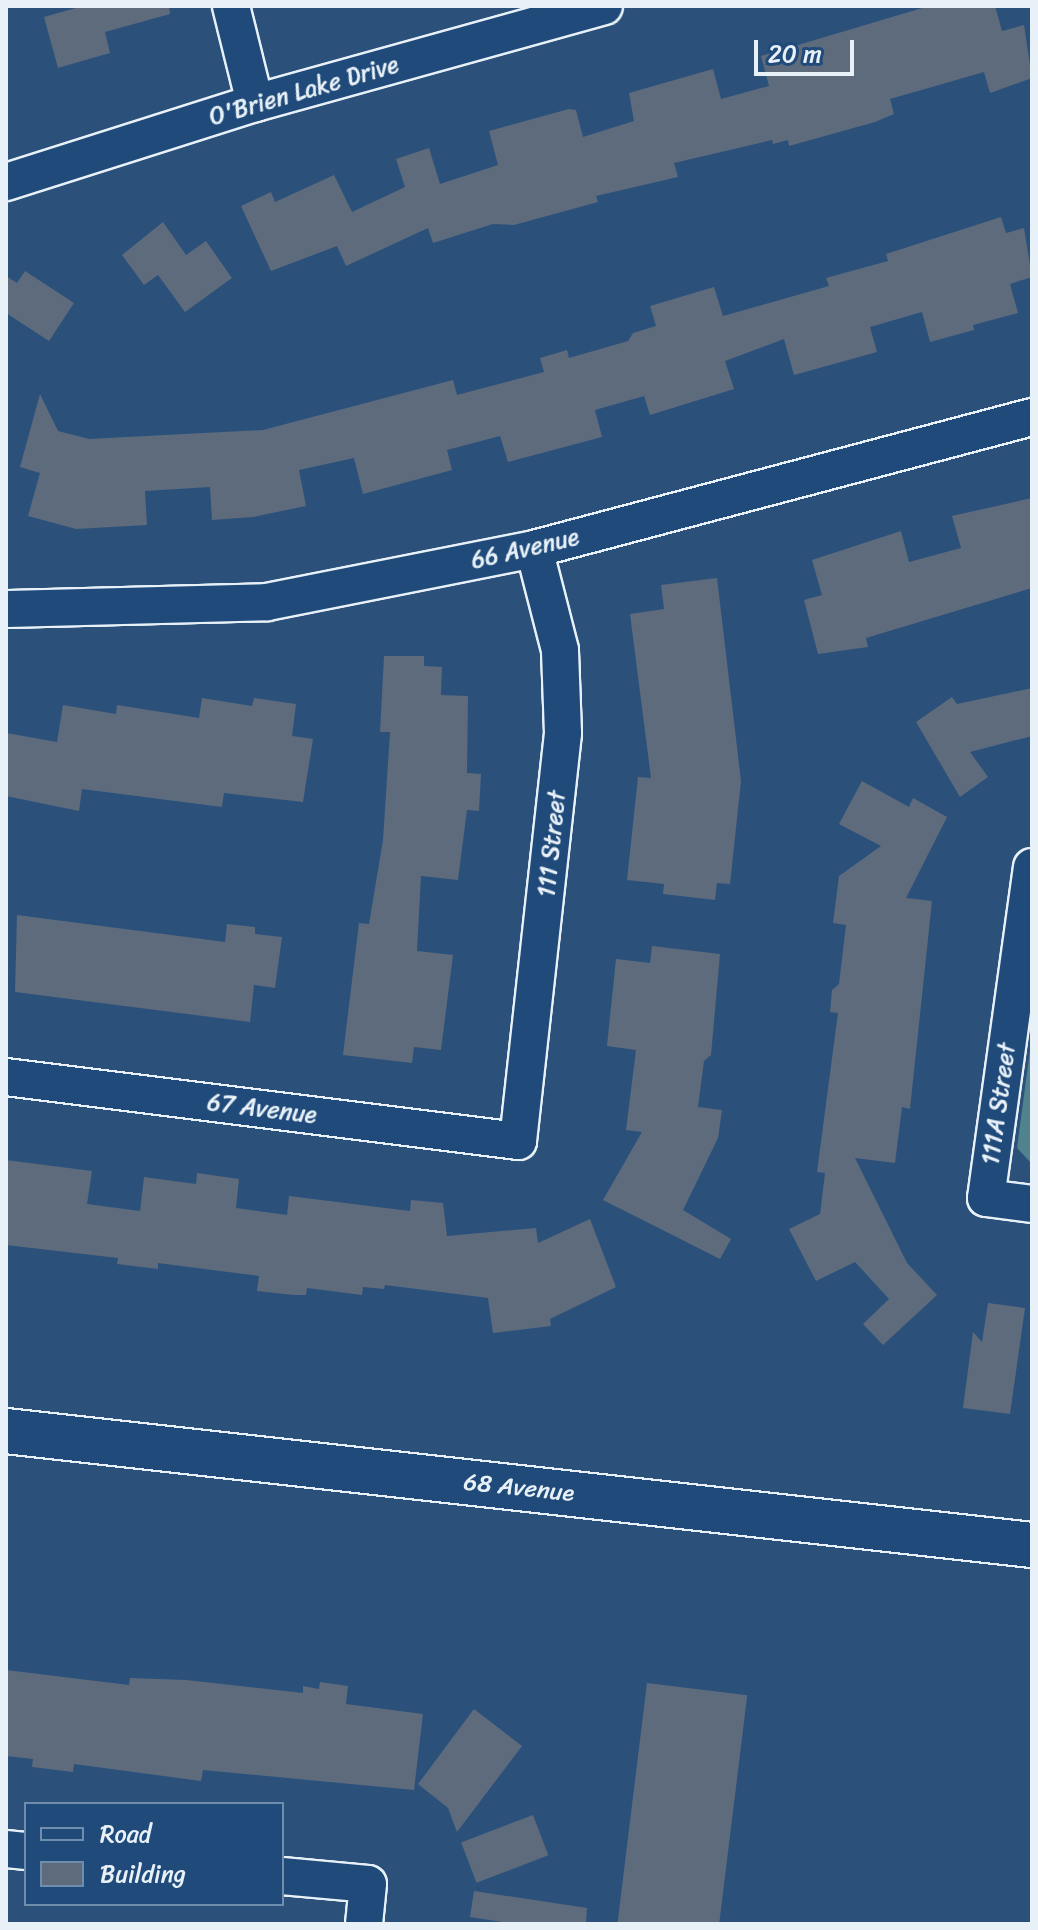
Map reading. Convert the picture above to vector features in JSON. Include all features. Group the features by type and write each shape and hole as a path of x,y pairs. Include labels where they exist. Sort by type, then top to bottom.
{"main road":[{"name":"68 Avenue","path":"6,1431 1032,1545"}],"street":[{"path":"231,6 255,103"},
{"name":"O'Brien Lake Drive","path":"6,182 255,103 604,6"},
{"name":"66 Avenue","path":"6,609 267,602 534,549 1032,417"},
{"name":"111 Street","path":"518,1141 563,733 560,650 534,549"},
{"name":"111A Street","path":"1032,868 986,1198 1032,1204"},
{"name":"67 Avenue","path":"6,1077 518,1141"},
{"path":"284,1876 368,1884 364,1924"}],"green space":[{"path":"1032,1035 1032,1164 1017,1148"}],"building":[{"path":"83,6 169,6 170,14 105,32 110,53 58,68 44,17"},
{"path":"929,6 995,6 1002,31 1024,25 1032,78 990,93 984,72 890,99 894,114 875,122 789,146 788,140 773,144 772,140 674,163 678,177 596,196 598,202 514,225 493,224 433,243 428,228 346,266 337,246 271,271 241,206 271,192 275,202 334,175 352,212 405,187 396,159 429,148 440,184 498,165 489,131 569,109 576,110 583,137 634,121 629,93 713,69 721,99 769,86 761,56"},
{"path":"1001,217 1006,233 1024,228 1032,277 1010,284 1018,313 973,325 974,330 930,342 922,312 870,327 877,352 794,375 784,339 725,361 734,389 650,415 644,396 595,410 602,437 508,462 500,436 447,450 452,470 363,494 354,458 299,470 306,506 253,517 212,520 210,487 145,491 147,525 76,529 28,516 40,473 20,467 40,394 58,431 89,439 263,430 453,380 457,395 544,372 540,358 567,350 569,358 628,341 633,333 656,326 650,306 714,287 723,316 829,286 826,278 888,261 886,254"},
{"path":"163,222 186,255 206,241 232,278 185,312 158,275 144,285 122,255"},
{"path":"25,271 74,303 49,341 6,313 6,276 17,283"},
{"path":"1032,498 1032,588 866,638 868,647 818,654 804,600 822,595 812,560 901,531 909,562 961,548 952,516"},
{"path":"717,578 741,781 730,884 717,883 715,900 663,894 664,884 627,880 638,777 651,778 630,614 664,609 661,585"},
{"path":"384,656 424,656 424,666 442,667 441,695 468,696 467,773 481,774 479,811 467,810 458,880 421,876 417,951 453,955 441,1050 414,1047 412,1063 343,1055 359,923 369,924 383,840 390,732 380,732"},
{"path":"1032,688 1032,736 970,752 988,777 960,797 916,722 952,697 957,704"},
{"path":"202,698 252,706 254,698 296,704 292,736 313,739 303,802 224,793 222,807 82,789 79,811 6,796 6,733 57,742 63,705 116,714 117,705 199,718"},
{"path":"862,781 909,807 913,798 947,817 906,898 932,901 910,1109 902,1107 895,1163 855,1158 907,1263 937,1295 883,1345 863,1324 889,1299 855,1262 816,1281 789,1229 820,1214 825,1173 817,1172 838,1013 830,1012 832,990 839,984 846,925 833,923 839,876 881,846 839,824"},
{"path":"17,915 225,942 227,924 255,927 255,934 282,937 275,988 254,985 250,1022 15,992"},
{"path":"652,946 720,954 711,1055 704,1061 698,1107 722,1110 718,1138 683,1210 731,1239 720,1259 603,1200 642,1132 626,1130 636,1050 607,1046 616,959 650,963"},
{"path":"6,1160 92,1171 87,1204 140,1211 144,1177 196,1184 197,1173 239,1179 236,1208 287,1215 289,1196 410,1211 411,1200 443,1203 447,1236 536,1228 538,1243 590,1219 616,1287 550,1319 551,1326 493,1333 488,1298 385,1285 384,1289 363,1287 362,1295 307,1288 306,1295 257,1291 259,1276 158,1263 158,1269 117,1264 118,1258 6,1245"},
{"path":"988,1303 1025,1308 1010,1414 963,1408 973,1332 982,1342"},
{"path":"6,1670 129,1685 130,1678 186,1680 303,1693 303,1686 319,1689 320,1682 348,1686 346,1704 423,1714 414,1790 203,1770 201,1781 74,1764 73,1772 32,1767 33,1759 6,1756"},
{"path":"647,1683 747,1695 719,1924 617,1924"},
{"path":"474,1709 522,1746 457,1832 448,1808 418,1784"},
{"path":"533,1815 548,1855 477,1883 461,1843"},
{"path":"474,1891 587,1908 586,1924 514,1924 470,1917"}]}
